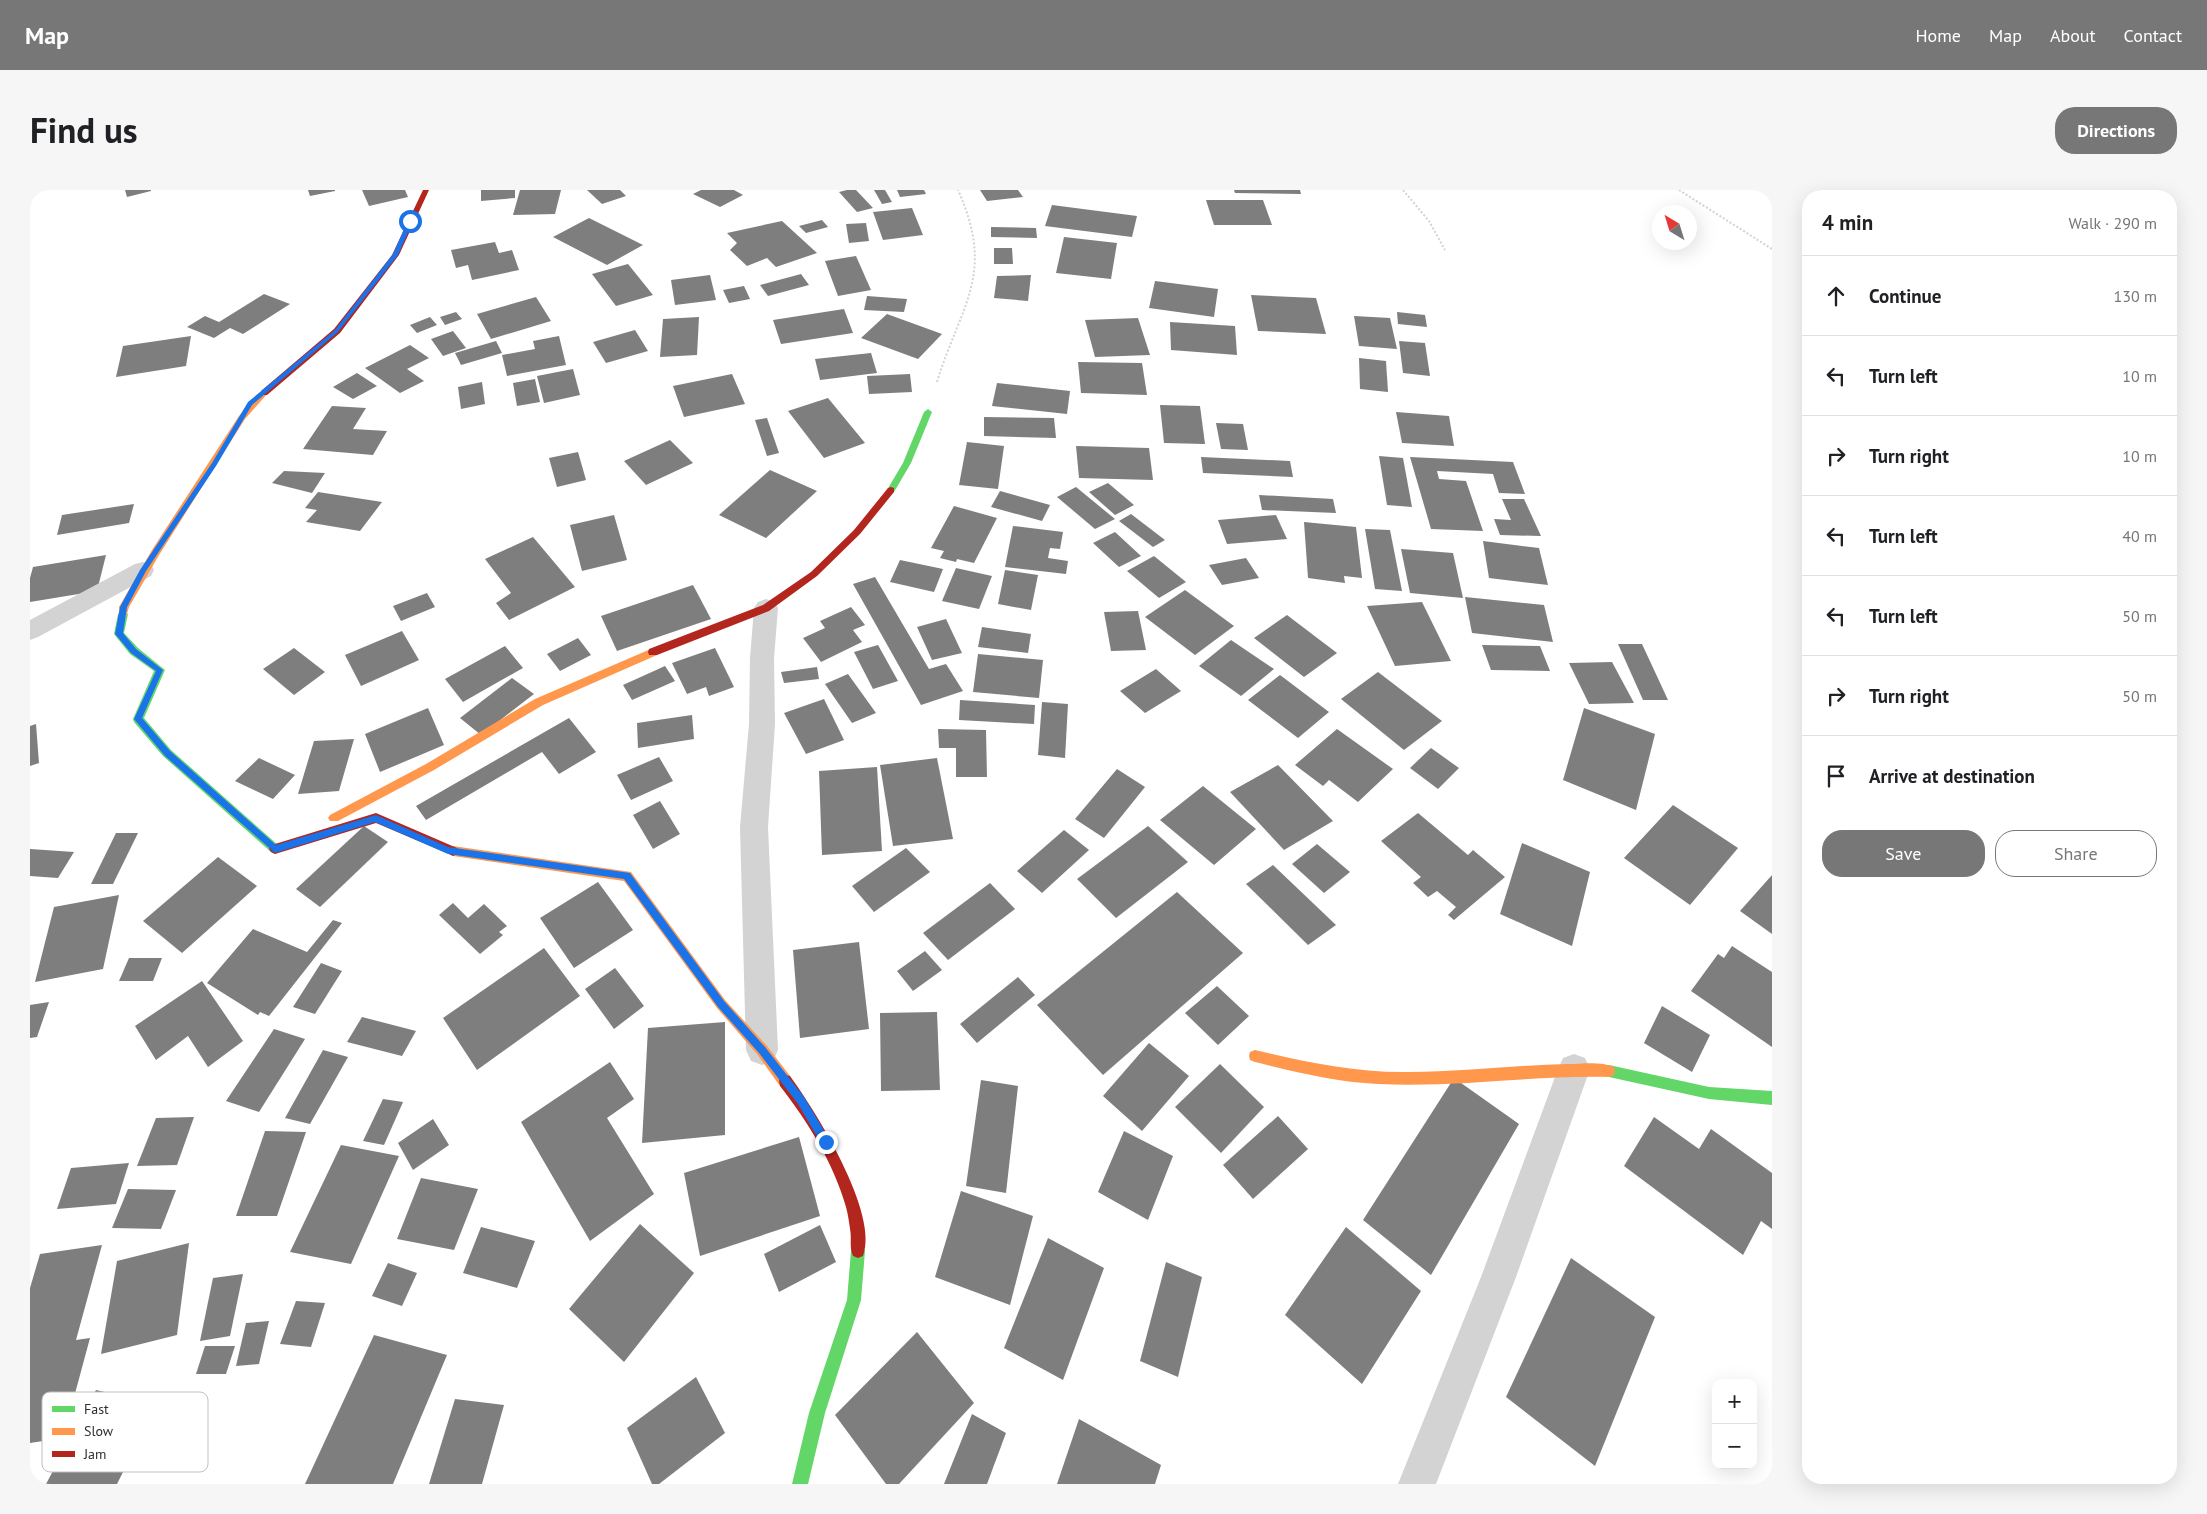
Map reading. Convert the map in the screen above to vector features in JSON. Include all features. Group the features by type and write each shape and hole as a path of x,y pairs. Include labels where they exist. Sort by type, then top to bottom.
{"street":[{"path":"275,849 167,753 138,719 160,670 134,651 119,634 124,607 143,570 214,464 250,404 336,331 395,255 426,190"},
{"path":"275,849 430,767 539,702 643,656 766,608 814,574 857,532 889,492 907,463 928,412"},
{"path":"30,631 143,570"},
{"path":"762,1050 754,827 762,724 762,658 766,608"},
{"path":"275,849 376,818 448,850 627,876 721,1004 762,1050 801,1101 826,1142 851,1201 859,1242 854,1300 817,1413 800,1484"},
{"path":"1255,1056 1314,1070 1379,1078 1459,1077 1574,1068 1609,1071 1709,1092 1772,1098"},
{"path":"1416,1484 1463,1372 1518,1228 1574,1068"}],"path":[{"path":"928,412 942,365 962,319 973,284 975,250 971,220 958,190"},
{"path":"1403,190 1428,222 1445,250"},
{"path":"1679,190 1772,249"}],"building":[{"path":"125,190 151,190 151,191 127,197"},
{"path":"308,190 335,190 335,191 310,196"},
{"path":"362,190 405,190 408,197 369,206"},
{"path":"481,190 515,190 515,198 481,201"},
{"path":"520,190 561,190 555,214 513,215"},
{"path":"587,190 620,190 626,196 602,204"},
{"path":"701,190 734,190 743,195 720,207 693,194"},
{"path":"856,190 873,208 857,212 839,192"},
{"path":"874,190 885,190 892,202 882,204"},
{"path":"897,190 924,190 926,194 900,197"},
{"path":"980,190 1018,190 1023,197 987,201"},
{"path":"1234,190 1300,190 1301,194 1235,193"},
{"path":"1206,200 1263,200 1272,225 1214,225"},
{"path":"1052,205 1137,216 1132,237 1045,226"},
{"path":"912,208 923,235 883,240 873,212"},
{"path":"589,218 643,245 607,265 553,237"},
{"path":"822,220 828,227 806,233 799,226"},
{"path":"782,221 817,253 776,267 767,258 747,266 730,250 737,243 727,233"},
{"path":"866,223 869,241 849,243 846,224"},
{"path":"991,227 1036,228 1037,238 991,237"},
{"path":"1064,237 1117,243 1111,279 1056,273"},
{"path":"495,242 499,253 512,250 519,270 472,280 468,265 456,268 451,250"},
{"path":"994,248 1012,248 1013,264 994,264"},
{"path":"856,256 871,290 838,296 825,261"},
{"path":"628,264 653,295 616,306 592,274"},
{"path":"801,274 809,285 768,296 760,285"},
{"path":"710,275 716,300 675,305 671,280"},
{"path":"1031,275 1028,301 994,298 997,276"},
{"path":"1155,281 1218,289 1214,317 1149,308"},
{"path":"744,286 750,299 729,303 723,290"},
{"path":"264,294 290,304 243,334 230,328 214,338 187,327 205,316 219,322"},
{"path":"1251,295 1316,298 1326,334 1258,331"},
{"path":"867,296 907,299 904,312 864,310"},
{"path":"536,297 551,321 491,339 477,314"},
{"path":"844,309 853,333 781,344 773,320"},
{"path":"456,312 462,319 445,325 440,317"},
{"path":"1397,312 1425,315 1427,327 1398,324"},
{"path":"887,314 942,334 918,359 861,338"},
{"path":"1354,316 1390,318 1397,349 1359,346"},
{"path":"430,317 437,325 417,333 410,325"},
{"path":"699,317 697,355 660,357 663,319"},
{"path":"1138,318 1150,355 1095,357 1085,320"},
{"path":"1170,322 1235,326 1237,355 1171,350"},
{"path":"635,330 648,351 606,363 593,342"},
{"path":"453,331 466,348 443,356 431,339"},
{"path":"191,336 186,366 116,377 123,346"},
{"path":"559,336 566,365 507,376 502,355 535,349 533,341"},
{"path":"496,341 502,353 461,365 455,353"},
{"path":"1399,341 1425,343 1430,376 1403,373"},
{"path":"410,345 429,358 407,369 424,381 400,393 365,368"},
{"path":"871,353 877,373 820,380 815,359"},
{"path":"1359,358 1386,361 1388,392 1360,389"},
{"path":"1078,362 1142,363 1147,395 1081,393"},
{"path":"573,369 580,395 544,403 537,376"},
{"path":"357,373 377,386 353,399 333,387"},
{"path":"732,374 745,404 684,417 673,386"},
{"path":"910,374 912,392 869,394 867,376"},
{"path":"535,379 540,402 517,406 513,383"},
{"path":"482,382 485,404 461,409 458,387"},
{"path":"997,383 1070,391 1067,414 992,406"},
{"path":"828,398 865,443 824,458 788,411"},
{"path":"1160,405 1200,406 1205,444 1164,443"},
{"path":"332,406 366,408 353,429 387,431 373,455 303,449"},
{"path":"1396,412 1449,416 1454,446 1402,443"},
{"path":"984,417 1054,418 1056,438 984,436"},
{"path":"767,418 779,453 767,456 755,420"},
{"path":"1216,423 1243,424 1248,450 1221,449"},
{"path":"670,440 693,463 646,485 624,461"},
{"path":"967,442 1004,446 998,489 959,485"},
{"path":"1076,446 1149,448 1153,480 1079,478"},
{"path":"578,452 586,480 557,487 549,458"},
{"path":"1379,456 1403,458 1412,507 1387,505"},
{"path":"1201,457 1290,461 1293,477 1203,473"},
{"path":"1410,457 1513,462 1525,494 1499,493 1493,474 1437,471 1439,479 1466,481 1483,531 1431,529"},
{"path":"770,470 817,491 766,538 719,515"},
{"path":"284,471 325,473 312,493 272,483"},
{"path":"1108,483 1134,505 1115,515 1089,492"},
{"path":"1076,487 1115,519 1095,529 1057,497"},
{"path":"1000,491 1050,505 1042,521 991,507"},
{"path":"318,492 382,502 360,531 306,522 317,510 305,508"},
{"path":"1259,495 1333,499 1336,513 1262,510"},
{"path":"1502,499 1524,499 1541,536 1500,535 1494,519 1511,520"},
{"path":"134,504 129,523 57,535 62,515"},
{"path":"954,506 997,518 974,563 957,559 956,562 940,558 944,551 931,548"},
{"path":"1131,514 1165,540 1153,547 1119,521"},
{"path":"614,515 627,560 582,571 570,525"},
{"path":"1276,515 1287,539 1227,544 1218,520"},
{"path":"1304,522 1356,527 1362,578 1344,576 1345,583 1308,578"},
{"path":"1013,526 1063,532 1060,549 1050,548 1048,558 1068,561 1066,574 1005,567"},
{"path":"1365,529 1390,530 1402,591 1375,589"},
{"path":"1115,532 1141,556 1119,567 1093,543"},
{"path":"533,537 575,587 509,620 496,603 511,593 485,559"},
{"path":"1483,541 1539,548 1548,585 1489,578"},
{"path":"1401,549 1453,553 1463,598 1410,593"},
{"path":"106,555 97,591 30,602 30,578 33,567"},
{"path":"1154,556 1186,582 1159,598 1127,571"},
{"path":"1246,558 1259,578 1222,585 1209,565"},
{"path":"900,560 943,569 934,592 890,582"},
{"path":"956,568 992,576 979,609 942,601"},
{"path":"1005,570 1038,575 1031,610 998,604"},
{"path":"875,577 929,669 946,664 963,691 921,705 853,584"},
{"path":"693,585 711,619 617,651 601,616"},
{"path":"1185,590 1234,626 1195,655 1145,617"},
{"path":"427,593 435,607 401,621 393,606"},
{"path":"1465,597 1544,605 1553,642 1472,633"},
{"path":"1422,602 1451,661 1395,666 1367,606"},
{"path":"851,607 865,625 853,630 862,642 821,662 803,638 825,628 820,621"},
{"path":"1138,611 1146,650 1111,651 1104,612"},
{"path":"1287,615 1337,653 1304,677 1254,638"},
{"path":"946,619 962,653 932,660 917,627"},
{"path":"982,627 1031,634 1028,653 978,647"},
{"path":"402,631 419,660 361,686 345,655"},
{"path":"578,638 591,655 560,671 547,654"},
{"path":"1231,640 1274,669 1241,696 1199,666"},
{"path":"1618,644 1642,644 1668,700 1643,700"},
{"path":"878,645 898,681 873,689 854,652"},
{"path":"1482,645 1540,646 1550,671 1491,670"},
{"path":"505,646 523,668 463,702 445,679"},
{"path":"294,648 325,672 294,695 263,669"},
{"path":"715,648 734,687 709,696 706,687 687,694 672,663"},
{"path":"978,654 1043,660 1039,698 973,692"},
{"path":"1612,662 1634,703 1589,704 1569,663"},
{"path":"665,666 675,681 632,700 623,685"},
{"path":"817,667 819,679 784,683 781,672"},
{"path":"1156,669 1181,691 1145,713 1120,691"},
{"path":"1378,672 1442,721 1404,750 1341,699"},
{"path":"848,674 876,713 852,723 825,684"},
{"path":"1280,675 1329,712 1298,738 1248,700"},
{"path":"512,678 534,694 481,735 460,718"},
{"path":"824,699 844,740 806,754 784,713"},
{"path":"960,700 1035,705 1034,724 959,720"},
{"path":"1042,702 1068,704 1065,758 1038,755"},
{"path":"428,708 444,745 380,772 365,734"},
{"path":"1584,708 1655,734 1636,810 1563,780"},
{"path":"692,715 694,739 638,748 637,723"},
{"path":"569,718 596,752 559,774 542,752 426,820 416,806"},
{"path":"36,724 39,763 30,766 30,726"},
{"path":"938,729 986,730 987,777 956,777 956,748 939,748"},
{"path":"1337,729 1393,769 1358,802 1329,780 1323,786 1295,765"},
{"path":"354,739 339,791 298,794 314,741"},
{"path":"1431,748 1459,768 1438,789 1410,768"},
{"path":"659,757 673,781 631,800 617,775"},
{"path":"259,758 295,775 273,799 235,781"},
{"path":"937,758 953,839 893,846 880,765"},
{"path":"1278,765 1333,821 1284,850 1230,792"},
{"path":"877,767 882,851 822,855 819,771"},
{"path":"1117,769 1145,787 1104,838 1075,819"},
{"path":"1203,786 1256,829 1214,865 1160,820"},
{"path":"660,801 680,834 653,849 633,815"},
{"path":"1673,805 1738,848 1690,905 1624,858"},
{"path":"1418,813 1468,855 1473,850 1505,877 1454,920 1448,915 1456,907 1437,891 1428,897 1413,883 1421,877 1381,841"},
{"path":"364,826 388,842 320,907 296,889"},
{"path":"1148,826 1188,862 1116,918 1077,879"},
{"path":"1064,830 1089,850 1042,893 1017,871"},
{"path":"116,833 138,833 113,884 91,884"},
{"path":"1522,843 1590,872 1572,946 1500,914"},
{"path":"1317,844 1350,872 1324,893 1292,864"},
{"path":"906,848 930,872 874,912 852,886"},
{"path":"30,849 74,852 58,878 30,876"},
{"path":"218,857 257,886 182,953 143,921"},
{"path":"1273,865 1336,925 1308,945 1246,884"},
{"path":"1772,875 1772,934 1740,911"},
{"path":"598,882 633,930 574,968 540,918"},
{"path":"990,883 1015,909 948,960 923,933"},
{"path":"1177,892 1243,953 1103,1075 1037,1005"},
{"path":"119,895 103,969 35,982 54,907"},
{"path":"453,903 468,918 484,904 507,926 499,932 503,935 480,954 439,915"},
{"path":"333,920 342,923 269,1016 260,1012 258,1015 207,983 253,929 307,952"},
{"path":"859,942 869,1029 800,1038 793,950"},
{"path":"1732,946 1772,972 1772,1047 1691,991 1718,954 1724,958"},
{"path":"544,948 580,996 477,1070 443,1018"},
{"path":"925,951 942,970 913,991 897,971"},
{"path":"129,958 162,958 153,981 119,981"},
{"path":"321,963 342,971 315,1014 293,1007"},
{"path":"615,968 644,1006 614,1029 585,989"},
{"path":"1018,977 1035,995 977,1043 960,1024"},
{"path":"202,981 243,1041 208,1067 188,1036 156,1060 135,1026"},
{"path":"1217,986 1249,1016 1218,1045 1185,1013"},
{"path":"49,1002 37,1037 30,1038 30,1005"},
{"path":"1662,1006 1710,1035 1692,1072 1644,1043"},
{"path":"937,1012 940,1090 881,1091 880,1013"},
{"path":"362,1017 416,1031 402,1056 347,1042"},
{"path":"725,1022 725,1135 642,1143 648,1028"},
{"path":"274,1029 305,1039 259,1112 226,1101"},
{"path":"1149,1043 1189,1076 1142,1131 1103,1096"},
{"path":"323,1050 348,1057 310,1124 285,1118"},
{"path":"610,1062 634,1099 607,1118 654,1194 590,1241 521,1122"},
{"path":"1220,1064 1264,1107 1221,1153 1175,1107"},
{"path":"1454,1078 1519,1124 1431,1275 1363,1220"},
{"path":"981,1080 1018,1086 1006,1193 966,1186"},
{"path":"383,1099 403,1102 384,1145 363,1141"},
{"path":"1278,1116 1308,1149 1253,1199 1223,1165"},
{"path":"194,1117 177,1165 137,1166 156,1118"},
{"path":"1654,1117 1699,1149 1711,1129 1772,1173 1772,1229 1761,1221 1743,1255 1624,1166"},
{"path":"433,1119 449,1145 413,1170 398,1143"},
{"path":"265,1131 306,1132 277,1216 236,1216"},
{"path":"1124,1131 1173,1156 1148,1220 1098,1192"},
{"path":"799,1137 820,1216 700,1256 684,1173"},
{"path":"341,1145 399,1156 351,1264 290,1252"},
{"path":"129,1163 116,1204 57,1209 71,1168"},
{"path":"421,1178 478,1189 454,1250 397,1239"},
{"path":"128,1189 176,1190 161,1229 112,1228"},
{"path":"961,1191 1033,1216 1010,1305 935,1277"},
{"path":"640,1224 694,1273 624,1362 569,1309"},
{"path":"820,1225 836,1262 779,1292 764,1254"},
{"path":"481,1227 535,1241 517,1288 463,1273"},
{"path":"1346,1227 1421,1291 1362,1384 1285,1315"},
{"path":"1048,1238 1104,1268 1063,1380 1004,1348"},
{"path":"189,1243 177,1335 101,1354 117,1261"},
{"path":"102,1245 76,1340 90,1338 75,1392 42,1392 42,1441 30,1443 30,1288 40,1254"},
{"path":"1571,1258 1655,1317 1595,1466 1506,1397"},
{"path":"1166,1262 1202,1277 1178,1377 1140,1361"},
{"path":"388,1263 417,1273 402,1306 372,1296"},
{"path":"243,1274 230,1336 200,1341 213,1278"},
{"path":"296,1301 325,1303 311,1347 280,1344"},
{"path":"269,1321 259,1364 236,1366 246,1323"},
{"path":"917,1332 974,1403 899,1484 886,1484 835,1415"},
{"path":"374,1335 447,1355 393,1484 305,1484"},
{"path":"205,1346 235,1346 226,1374 196,1374"},
{"path":"696,1377 725,1433 659,1484 652,1484 627,1428"},
{"path":"455,1399 504,1405 482,1484 429,1484"},
{"path":"972,1414 1006,1433 987,1484 944,1484"},
{"path":"1079,1419 1161,1465 1155,1484 1057,1484"},
{"path":"52,1472 123,1472 117,1484 46,1484"}],"traffic: fast":[{"path":"891,490 907,463 928,412"},
{"path":"123,614 119,634 134,651 160,670 138,719 167,753 275,849"},
{"path":"1609,1071 1709,1093 1772,1098"},
{"path":"800,1484 817,1413 854,1300 858,1251"}],"traffic: slow":[{"path":"123,614 124,607 134,588 242,417 264,393"},
{"path":"334,818 430,767 539,702 653,652"},
{"path":"453,851 627,876 721,1004 762,1050 785,1081"},
{"path":"1255,1056 1332,1073 1379,1078 1408,1079 1551,1071 1609,1071"}],"traffic: jam":[{"path":"264,393 337,331 395,255 426,190"},
{"path":"653,652 766,608 814,574 857,532 891,490"},
{"path":"275,849 376,818 453,851"},
{"path":"785,1081 823,1138 845,1185 858,1231 858,1251"}],"route":[{"path":"410,221 395,255 336,331 250,404 214,464 143,570 124,607 119,634 134,651 160,670 138,719 167,753 275,849 376,818 448,850 627,876 721,1004 762,1050 801,1101 826,1142"}]}
